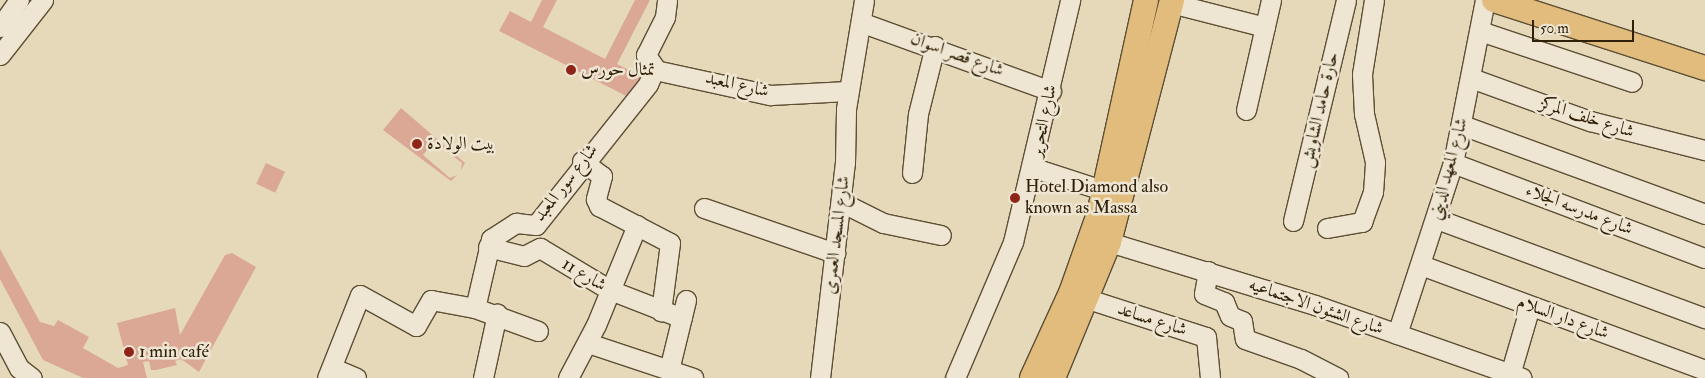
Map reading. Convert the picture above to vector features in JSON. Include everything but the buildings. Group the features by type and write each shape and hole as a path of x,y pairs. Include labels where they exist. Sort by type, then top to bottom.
{"main road":[{"path":"1049,378 1078,275 1105,192 1146,0"},
{"path":"1494,0 1705,68"},
{"path":"1546,0 1705,52"},
{"path":"1049,378 1088,299 1109,242 1172,1"}],"street":[{"path":"0,55 43,0"},
{"path":"656,70 646,55 665,17 667,0"},
{"name":"شارع المسجد العمرى","path":"820,378 841,202 848,91 863,22 864,0"},
{"name":"شارع التحرير","path":"955,378 1000,279 1034,168 1070,0"},
{"path":"1246,110 1271,0"},
{"name":"حارة حامد الشاويش","path":"1294,221 1346,0"},
{"path":"1327,228 1362,222 1373,192 1375,162 1364,114 1362,74 1374,0"},
{"name":"شارع المعهد الديني","path":"1397,334 1437,219 1453,163 1462,125 1485,0"},
{"path":"0,26 14,1"},
{"path":"1172,1 1265,27"},
{"name":"شارع قصر اسوان","path":"863,22 935,46 1051,92"},
{"path":"1480,31 1632,82"},
{"path":"912,173 918,114 935,46"},
{"name":"شارع المعبد","path":"656,70 770,95 848,91"},
{"name":"شارع سور المعبد","path":"488,247 492,237 516,223 536,225 582,161 633,107 656,70"},
{"name":"شارع خلف المركز","path":"1471,78 1598,124 1705,150"},
{"path":"1462,125 1705,214"},
{"path":"582,161 602,176 598,204 672,246 661,311"},
{"name":"شارع مدرسه الجلاء","path":"1453,163 1705,258"},
{"path":"1034,168 1105,192"},
{"path":"841,202 883,223 941,235"},
{"path":"704,208 834,253"},
{"path":"1437,219 1705,318"},
{"path":"571,377 588,342 636,225"},
{"name":"شارع الشئون الاجتماعيه","path":"1109,242 1208,271 1397,334 1513,377"},
{"path":"475,308 488,247"},
{"name":"شارع 11","path":"488,247 524,256 540,248 610,290 682,318"},
{"name":"شارع دار السلام","path":"1421,265 1705,370"},
{"path":"1208,271 1204,294 1224,302 1230,316 1242,320 1245,339 1337,378"},
{"path":"356,378 330,373 360,295 416,326 431,300 497,314 538,332"},
{"name":"شارع مساعد","path":"1088,299 1202,336 1210,346 1206,369 1210,378"},
{"path":"669,370 686,300"},
{"path":"1513,377 1530,306"},
{"path":"483,378 497,314"},
{"path":"0,332 22,375"},
{"path":"588,342 693,378"}],"place":[{"name":"تمثال حورس","path":"571,70"},
{"name":"بيت الولادة","path":"417,144"},
{"name":"Hotel Diamond also known as Massa","path":"1015,198"},
{"name":"1 min café","path":"129,352"}]}
